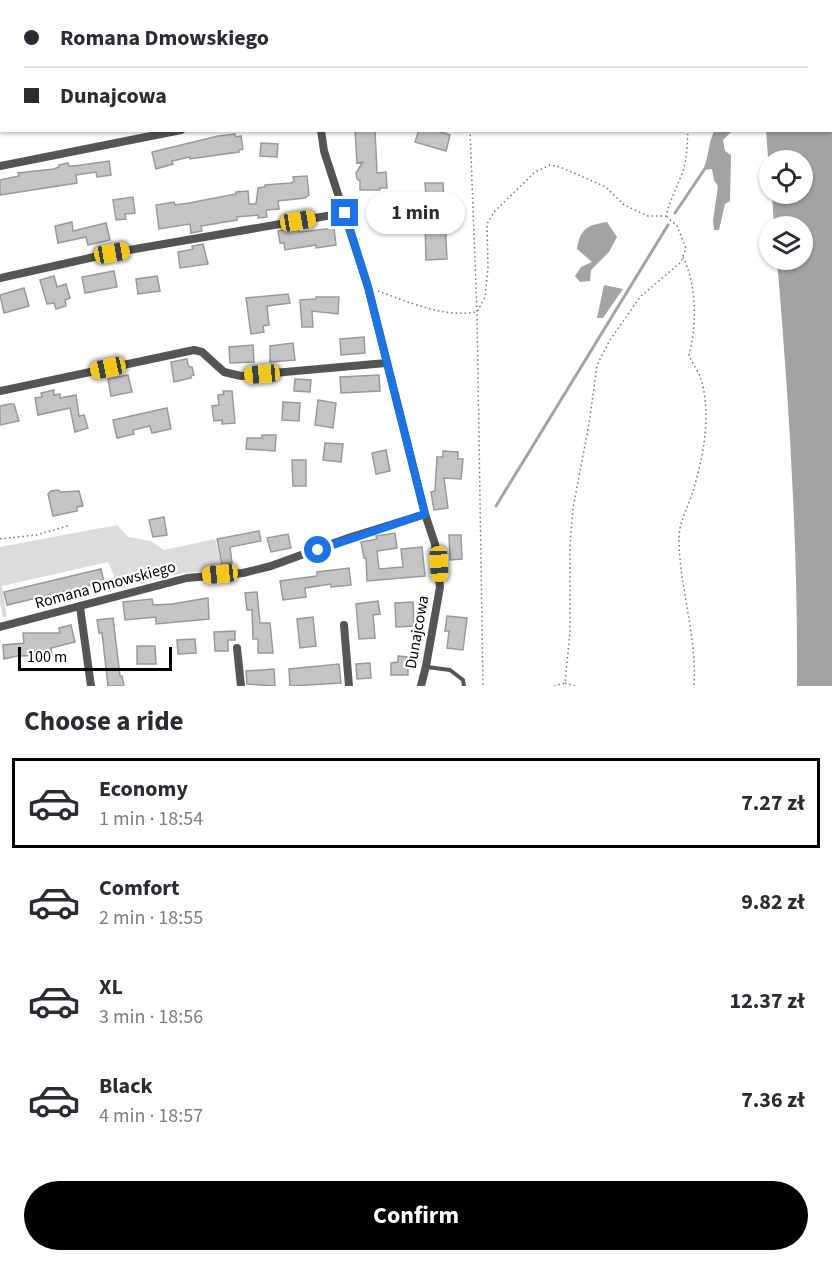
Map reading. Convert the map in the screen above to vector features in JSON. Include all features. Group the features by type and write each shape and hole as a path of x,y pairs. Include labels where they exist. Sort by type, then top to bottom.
{"street":[{"path":"0,166 171,132"},
{"name":"Dunajcowa","path":"321,132 324,150 368,287 425,514 435,544 440,587 421,686"},
{"path":"0,278 112,253 345,213"},
{"path":"0,391 194,350 202,352 224,372 241,376 386,363"},
{"name":"Romana Dmowskiego","path":"0,627 187,578 243,573 271,566 348,538 425,514"},
{"path":"80,607 91,686"},
{"path":"344,625 349,686"},
{"path":"237,648 241,686"}],"lane":[{"path":"426,666 450,670 464,680 464,686"}],"path":[{"path":"470,132 477,312 483,686"},
{"path":"666,216 670,199 682,174 687,154 688,132"},
{"path":"477,312 485,297 488,267 487,224 494,212 535,172 550,165 560,166 606,187 624,205 648,216 666,216 677,226 686,248 681,262 640,297 610,340 597,364 589,424 573,508 570,547 570,632 565,683"},
{"path":"683,256 691,273 694,307 694,337 689,355 700,376 705,394 702,458 691,498 680,522 679,545 689,616 694,686"},
{"path":"368,287 444,312 466,314 477,312"},
{"path":"0,539 36,535 68,526"},
{"path":"554,686 565,683 575,686"}],"shaded area":[{"path":"714,132 731,132 723,140 725,151 731,155 730,201 725,204 719,230 714,230 713,221 718,186 712,169 703,170"},
{"path":"766,132 832,132 832,686 797,686 792,473 778,270 813,270 813,216 773,216 773,204 813,204 813,150 767,150"},
{"path":"607,222 617,237 609,252 591,270 590,281 580,282 575,276 581,267 592,262 577,249 580,237 586,229"},
{"path":"604,285 623,289 603,318 597,318"},
{"path":"117,525 128,537 151,541 164,550 215,539 223,570 183,573 119,588 108,562 2,586 7,618 3,617 0,602 0,547"}],"building":[{"path":"355,132 375,132 377,173 386,172 387,188 360,190 360,181 356,173 363,162 357,163"},
{"path":"418,132 441,132 450,135 446,151 415,142"},
{"path":"235,134 236,137 241,136 243,149 239,152 190,159 190,157 172,161 173,164 156,169 152,152"},
{"path":"261,143 278,144 277,157 260,156"},
{"path":"109,161 111,175 97,177 96,172 76,175 77,183 0,195 0,180 19,176 18,173 54,169 68,163 69,166 74,166"},
{"path":"307,176 309,195 305,198 278,201 279,209 266,210 267,217 258,218 258,215 237,217 237,220 201,226 202,231 191,233 190,224 159,229 156,205 174,202 175,205 189,203 248,191 249,204 256,204 258,188 265,187 265,185 291,183 294,181 293,177"},
{"path":"425,183 443,183 447,259 426,260 425,223 428,223"},
{"path":"133,197 135,213 125,214 126,219 116,220 113,200"},
{"path":"72,222 73,231 106,223 110,240 88,245 86,237 58,243 55,226"},
{"path":"298,227 299,232 334,228 336,245 316,248 316,245 285,250 284,243 280,243 278,231"},
{"path":"203,244 208,264 180,268 178,252"},
{"path":"114,271 117,287 85,293 82,277"},
{"path":"54,276 57,287 66,284 70,298 65,300 66,306 56,309 54,303 47,304 40,280"},
{"path":"157,276 160,291 138,294 136,279"},
{"path":"24,288 29,306 4,313 0,295"},
{"path":"288,294 290,303 267,306 269,325 263,326 264,332 251,334 246,298"},
{"path":"316,297 339,297 338,314 312,311 313,327 302,327 300,300 316,299"},
{"path":"364,337 365,353 341,355 340,339"},
{"path":"293,343 295,360 270,362 270,346"},
{"path":"253,345 254,362 230,363 229,347"},
{"path":"187,359 194,375 191,378 174,382 171,362"},
{"path":"128,375 132,392 111,396 108,379"},
{"path":"379,375 380,391 341,393 340,377"},
{"path":"295,379 311,380 310,392 294,391"},
{"path":"54,390 54,395 60,394 60,398 76,395 79,416 84,415 88,428 75,432 70,408 38,415 35,398 42,397 41,393"},
{"path":"223,391 232,391 235,423 222,424 222,420 214,421 212,406 219,405 218,395 224,394"},
{"path":"318,400 336,403 333,428 315,425"},
{"path":"283,402 300,403 299,421 282,420"},
{"path":"14,404 19,421 0,425 0,406"},
{"path":"167,408 171,429 152,433 150,426 133,430 134,434 117,438 113,420"},
{"path":"262,435 276,435 275,451 246,449 247,438 262,438"},
{"path":"325,443 343,444 341,462 323,460"},
{"path":"386,450 390,471 376,474 372,453"},
{"path":"443,451 458,452 458,459 463,459 461,479 444,478 448,508 434,510 431,492 435,491 437,457 443,457"},
{"path":"292,460 306,460 306,486 293,486"},
{"path":"58,490 61,492 79,491 83,506 77,507 77,511 53,516 48,494"},
{"path":"164,517 167,535 153,537 149,520"},
{"path":"259,531 261,541 230,547 232,563 222,564 217,539"},
{"path":"395,533 397,548 377,551 379,569 403,567 401,549 422,547 425,576 367,581 366,558 364,558 361,542 377,539 376,536"},
{"path":"288,534 291,548 271,552 267,538"},
{"path":"449,535 461,535 462,559 450,560"},
{"path":"349,568 351,585 331,587 331,584 305,588 306,597 283,600 280,581 317,576 317,572"},
{"path":"101,569 104,582 7,605 4,592"},
{"path":"257,592 260,623 270,623 273,653 258,653 258,639 253,639 252,610 247,610 245,593"},
{"path":"208,598 209,619 156,624 156,617 125,620 123,602 152,599 153,605"},
{"path":"378,601 380,614 373,615 375,638 359,639 356,604"},
{"path":"413,602 414,626 396,627 395,603"},
{"path":"447,616 467,618 463,650 447,648 449,631 445,631"},
{"path":"313,617 316,646 300,648 297,619"},
{"path":"113,618 120,676 122,676 124,686 108,686 102,633 99,633 97,620"},
{"path":"71,625 75,642 51,648 52,655 17,656 4,659 3,645 24,643 23,633 60,633 59,628"},
{"path":"235,631 235,640 228,640 228,651 215,651 214,632"},
{"path":"195,639 196,653 178,654 177,640"},
{"path":"137,646 155,646 156,664 137,664"},
{"path":"398,656 408,657 408,675 391,675 391,663 398,662"},
{"path":"370,663 371,678 357,679 356,664"},
{"path":"339,664 341,683 290,686 289,669"},
{"path":"274,669 275,686 247,684 246,671"}],"waterway":[{"path":"675,213 706,167"},
{"path":"496,506 668,225"}],"route":[{"path":"318,550 348,538 425,514 368,287 345,213"}]}
